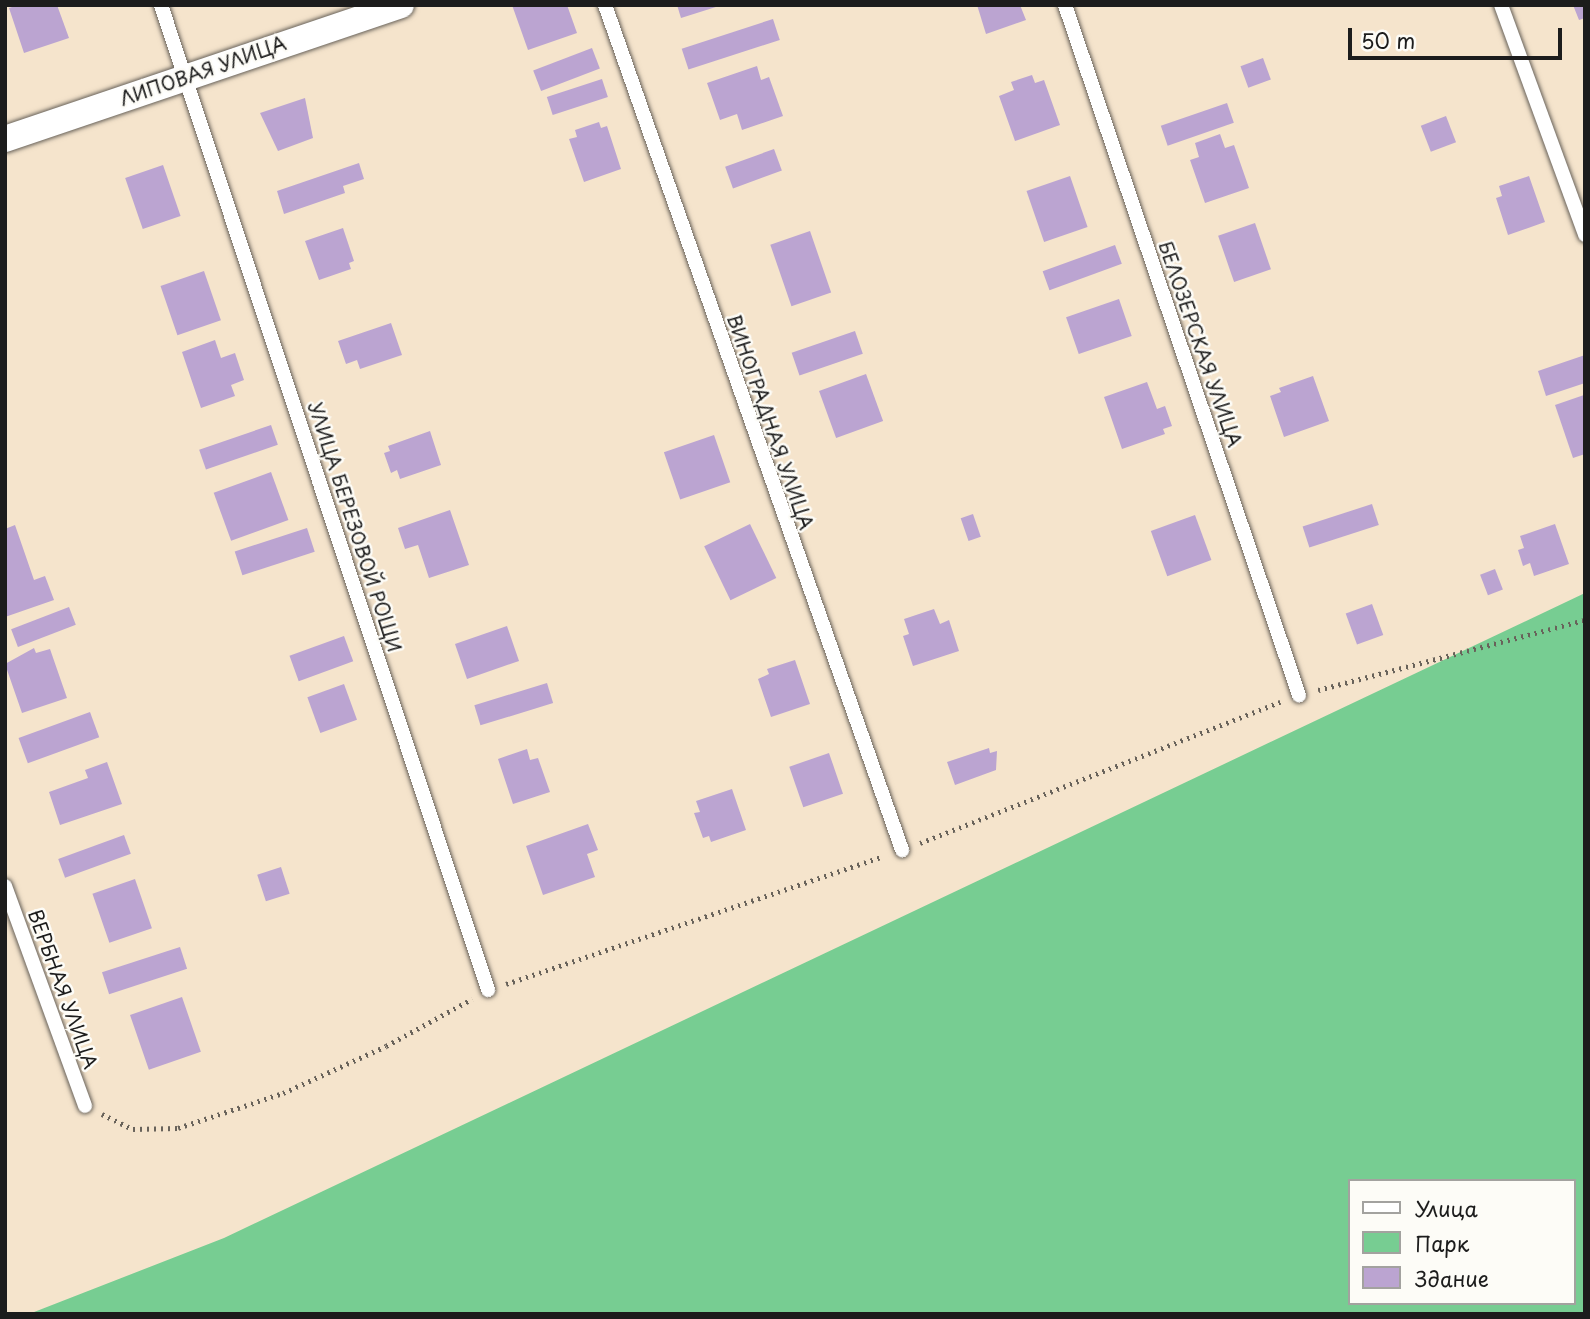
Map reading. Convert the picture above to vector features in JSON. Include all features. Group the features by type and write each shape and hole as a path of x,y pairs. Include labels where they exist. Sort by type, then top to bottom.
{"street":[{"name":"ЛИПОВАЯ УЛИЦА","path":"5,139 401,5"}],"lane":[{"name":"УЛИЦА БЕРЕЗОВОЙ РОЩИ","path":"162,5 488,990"},
{"name":"ВИНОГРАДНАЯ УЛИЦА","path":"605,5 902,850"},
{"name":"БЕЛОЗЕРСКАЯ УЛИЦА","path":"1065,5 1299,695"},
{"path":"1501,5 1585,234"},
{"name":"ВЕРБНАЯ УЛИЦА","path":"5,886 85,1107"}],"path":[{"path":"85,1107 133,1129 178,1128 283,1093 386,1046 488,990 902,850 1299,695 1585,620"}],"green space":[{"path":"1585,593 1585,1314 29,1314 224,1238"}],"building":[{"path":"18,5 57,5 69,38 24,53 9,8"},
{"path":"512,5 567,5 577,33 528,50"},
{"path":"677,5 719,5 719,6 681,18"},
{"path":"977,5 1020,5 1026,20 986,34"},
{"path":"1573,5 1585,5 1585,18 1579,20"},
{"path":"773,19 780,40 688,70 682,49"},
{"path":"592,48 600,69 541,91 533,71"},
{"path":"1263,58 1271,80 1248,88 1240,66"},
{"path":"757,66 761,80 769,77 783,116 742,130 737,114 720,120 707,83"},
{"path":"1032,75 1035,83 1044,80 1060,125 1015,141 999,96 1014,90 1011,82"},
{"path":"602,79 608,97 553,115 547,97"},
{"path":"305,98 313,138 278,151 260,113"},
{"path":"1227,103 1234,123 1168,146 1161,126"},
{"path":"1446,116 1456,142 1431,152 1421,126"},
{"path":"599,122 601,128 607,126 621,169 584,182 569,139 577,137 575,130"},
{"path":"1220,134 1225,148 1234,145 1249,188 1205,203 1190,160 1199,157 1195,143"},
{"path":"774,149 782,171 733,188 725,167"},
{"path":"359,163 364,179 343,186 345,193 284,214 277,191"},
{"path":"163,165 181,216 143,229 125,178"},
{"path":"1070,176 1088,227 1044,242 1027,191"},
{"path":"1529,176 1545,222 1508,235 1496,198 1502,196 1499,186"},
{"path":"1255,223 1271,269 1234,282 1218,236"},
{"path":"343,228 354,261 349,263 351,269 319,280 305,241"},
{"path":"810,231 831,292 791,306 770,245"},
{"path":"1115,245 1122,264 1049,290 1043,271"},
{"path":"204,271 221,320 177,335 161,286"},
{"path":"1119,299 1132,336 1079,354 1066,317"},
{"path":"391,323 402,355 360,369 357,360 346,364 338,341"},
{"path":"855,331 863,354 799,376 792,353"},
{"path":"215,340 221,358 235,353 244,380 231,385 235,396 201,408 182,352"},
{"path":"1585,355 1585,383 1546,396 1538,371"},
{"path":"866,374 883,421 836,438 819,391"},
{"path":"1313,376 1329,421 1284,437 1270,396 1281,392 1279,388"},
{"path":"1147,382 1157,409 1165,406 1172,426 1163,429 1165,434 1122,449 1104,397"},
{"path":"1584,395 1585,454 1573,458 1555,405"},
{"path":"271,425 278,445 206,470 199,450"},
{"path":"430,431 441,465 400,479 397,470 391,473 384,453 390,451 388,446"},
{"path":"714,435 730,482 680,500 664,452"},
{"path":"271,472 288,520 231,541 214,493"},
{"path":"1372,504 1379,525 1309,547 1303,527"},
{"path":"450,510 469,565 429,578 418,545 405,549 398,528"},
{"path":"973,514 981,537 969,541 961,518"},
{"path":"1195,515 1211,560 1167,576 1151,531"},
{"path":"750,524 776,578 730,600 704,546"},
{"path":"1555,524 1569,564 1534,576 1530,563 1523,566 1518,550 1524,548 1520,536"},
{"path":"15,525 34,580 45,576 54,600 5,617 5,529"},
{"path":"307,528 315,552 242,575 235,551"},
{"path":"1495,569 1503,590 1488,595 1480,575"},
{"path":"1372,604 1383,635 1357,645 1346,614"},
{"path":"69,607 76,625 18,647 11,629"},
{"path":"934,609 940,624 949,620 959,651 913,666 903,636 909,634 904,619"},
{"path":"507,626 519,661 467,679 455,644"},
{"path":"344,636 353,661 299,681 289,656"},
{"path":"34,648 36,653 50,649 67,698 22,713 5,664"},
{"path":"795,660 810,704 771,717 758,679 769,674 767,669"},
{"path":"547,683 553,703 480,725 474,705"},
{"path":"344,684 357,720 320,733 307,697"},
{"path":"90,712 99,737 28,763 19,738"},
{"path":"989,748 990,753 997,751 996,770 955,785 947,762"},
{"path":"527,749 530,760 538,758 550,792 513,804 498,759"},
{"path":"829,753 843,794 803,807 789,767"},
{"path":"107,762 122,804 60,825 49,792 88,778 85,770"},
{"path":"732,789 746,830 711,842 709,836 703,838 694,813 700,812 696,801"},
{"path":"588,824 598,850 587,854 595,877 543,895 526,846"},
{"path":"124,835 131,854 65,878 58,859"},
{"path":"281,867 290,894 266,901 257,875"},
{"path":"135,879 152,928 109,943 92,894"},
{"path":"180,947 187,969 109,994 102,972"},
{"path":"182,997 201,1052 149,1070 130,1015"}]}
